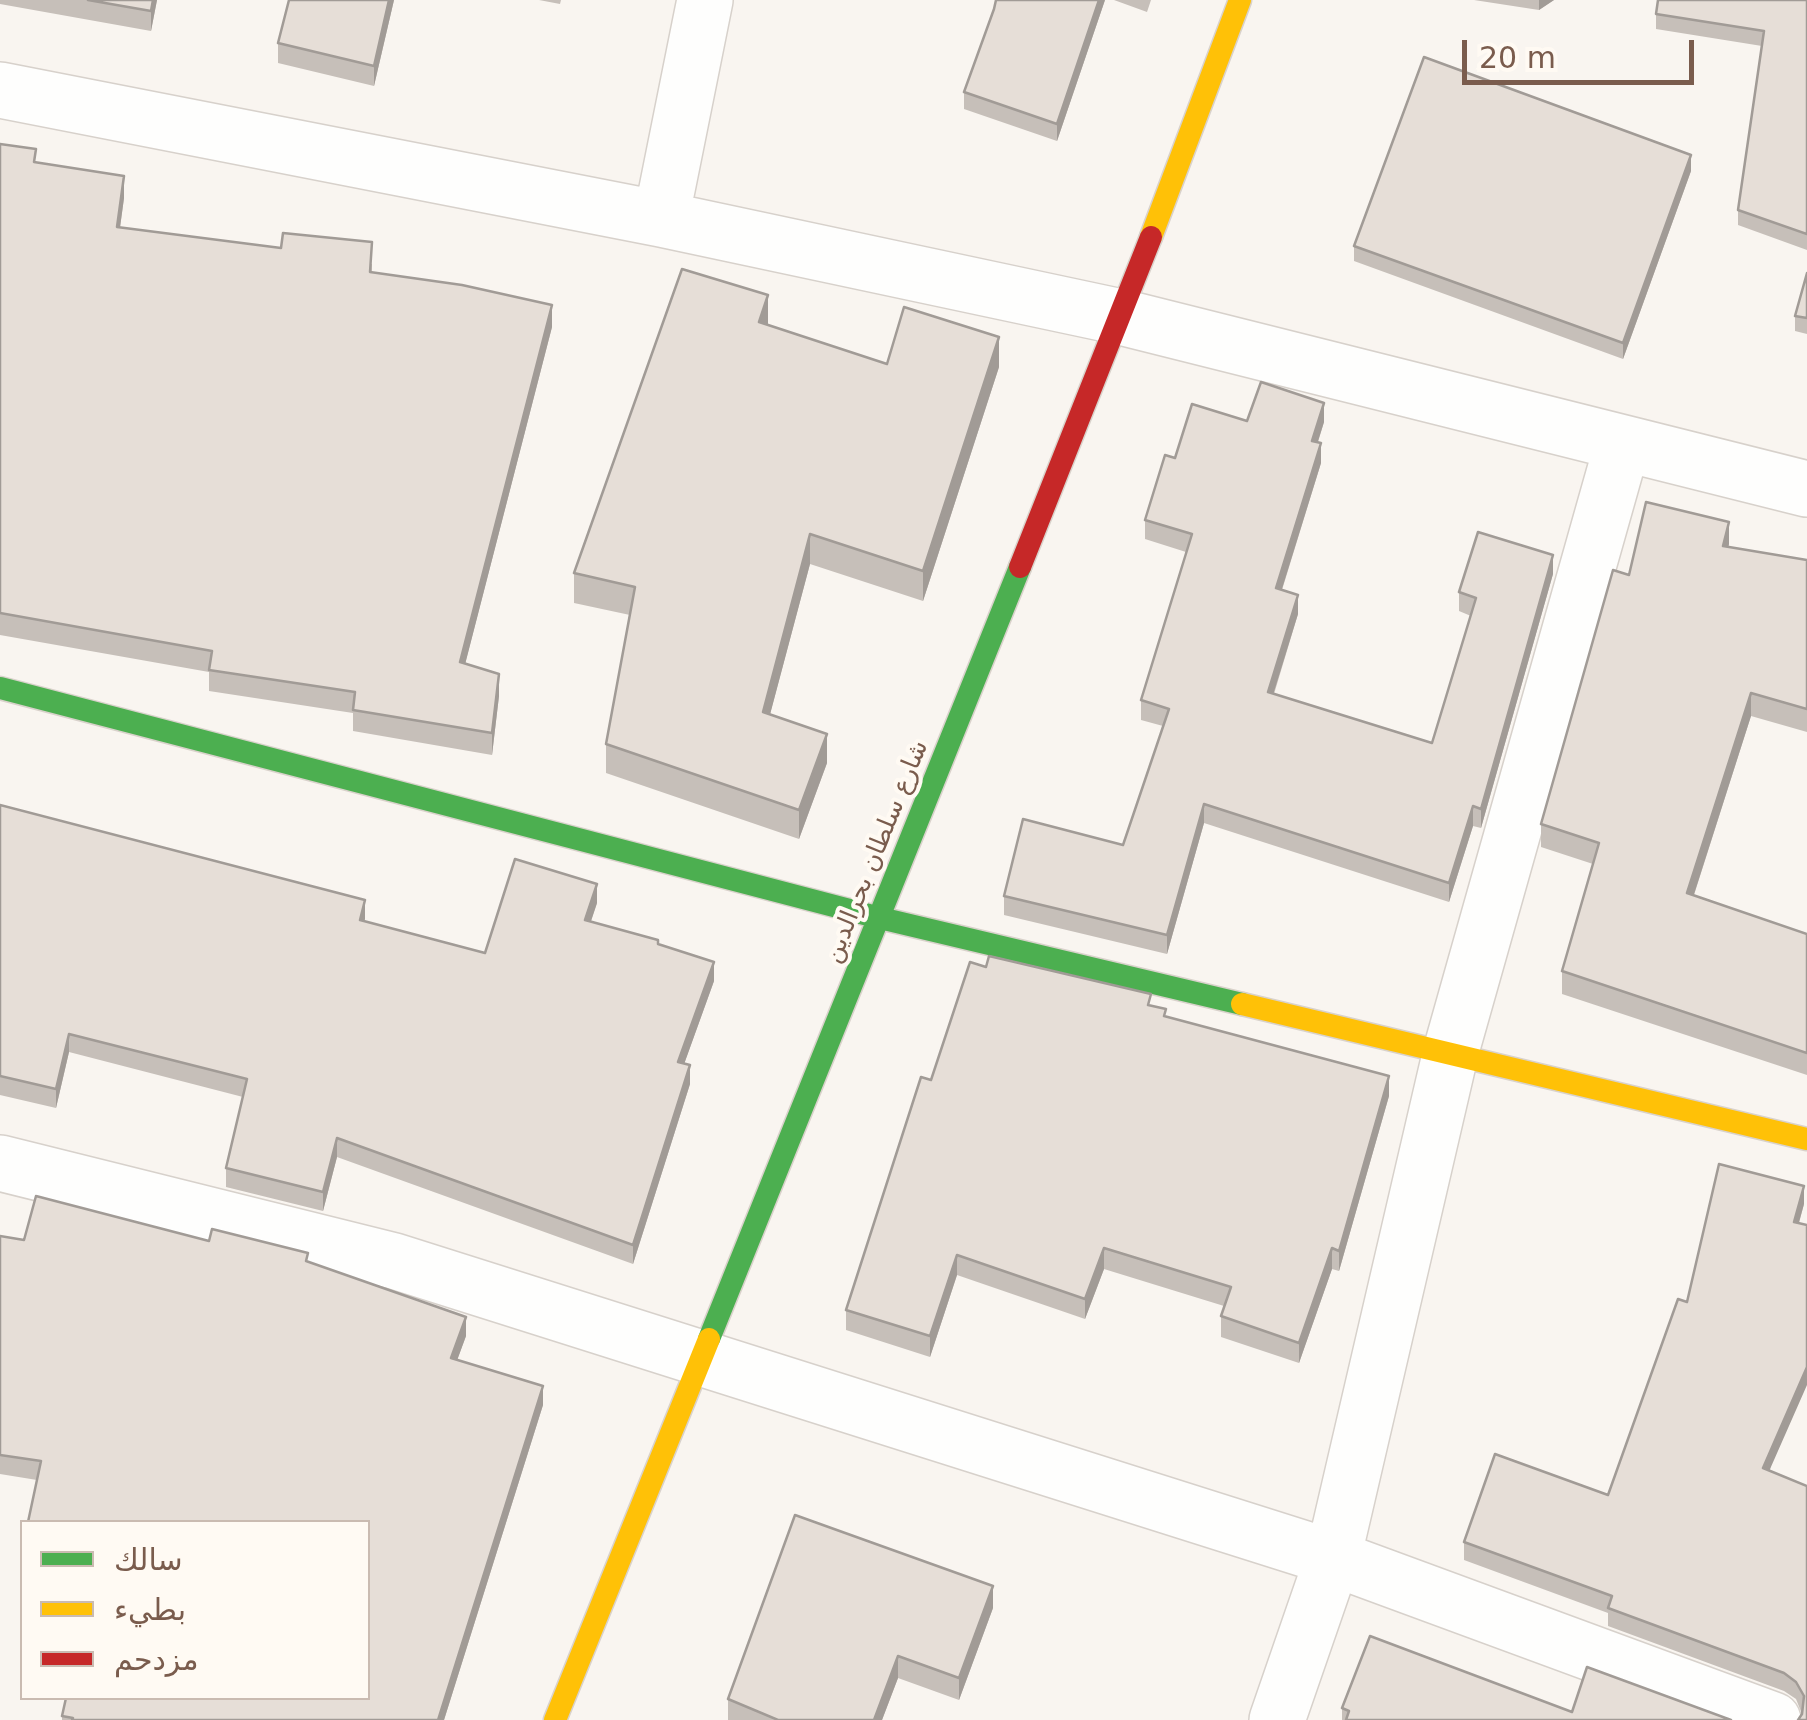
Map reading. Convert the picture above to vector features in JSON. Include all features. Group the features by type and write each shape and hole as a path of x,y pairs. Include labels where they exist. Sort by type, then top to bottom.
{"street":[{"path":"661,219 705,0"},
{"name":"شارع سلطان بحرالدين","path":"554,1720 1120,317 1240,0"},
{"path":"0,90 661,219 1120,317 1622,446 1807,489"},
{"path":"1277,1720 1333,1558 1451,1051 1622,446"},
{"path":"0,688 880,918 1451,1051 1807,1139"},
{"path":"0,1163 394,1261 1333,1558 1773,1720"}],"building":[{"path":"88,0 153,0 151,11"},
{"path":"289,0 389,0 374,66 278,43"},
{"path":"996,0 1099,0 1057,124 964,92"},
{"path":"1658,0 1807,0 1807,234 1738,210 1764,31 1656,14"},
{"path":"1424,57 1691,155 1623,343 1354,246"},
{"path":"0,144 36,149 34,162 124,176 117,227 281,248 283,233 372,242 370,272 462,285 552,305 460,662 499,674 492,733 353,710 355,692 209,670 212,651 0,613"},
{"path":"682,269 768,295 759,322 887,364 904,307 999,337 923,571 810,534 763,712 827,734 799,810 606,744 635,587 574,573"},
{"path":"1807,273 1807,318 1795,316"},
{"path":"1261,382 1324,403 1312,441 1321,443 1276,588 1298,595 1268,692 1432,743 1476,598 1459,592 1478,532 1553,555 1481,809 1473,806 1449,883 1204,804 1167,935 1004,896 1023,819 1123,845 1169,709 1141,700 1192,534 1145,520 1165,455 1175,458 1192,404 1247,421"},
{"path":"1646,502 1729,522 1723,546 1807,560 1807,709 1751,693 1687,893 1807,934 1807,1053 1562,971 1599,843 1541,824 1613,570 1629,575"},
{"path":"0,805 365,900 360,920 485,953 515,859 597,884 585,920 658,940 658,944 714,962 678,1062 690,1065 633,1245 337,1138 323,1192 226,1168 247,1079 69,1034 56,1089 0,1076"},
{"path":"989,956 1151,994 1148,1005 1166,1009 1164,1016 1389,1076 1339,1251 1332,1248 1299,1343 1221,1316 1231,1287 1104,1248 1085,1299 957,1255 930,1336 846,1310 921,1077 931,1080 970,962 986,967"},
{"path":"1719,1164 1804,1186 1794,1222 1807,1225 1807,1367 1763,1468 1807,1486 1807,1720 1798,1720 1804,1696 1796,1682 1784,1673 1608,1608 1612,1596 1464,1542 1495,1454 1608,1495 1678,1299 1687,1302"},
{"path":"36,1196 209,1241 212,1229 308,1253 306,1261 466,1317 451,1358 543,1386 438,1720 72,1720 62,1716 66,1700 370,1700 370,1520 28,1520 41,1461 0,1455 0,1236 24,1240"},
{"path":"795,1515 993,1586 959,1678 898,1656 874,1720 778,1720 728,1699"},
{"path":"1370,1636 1572,1712 1587,1667 1731,1720 1346,1720 1349,1711 1342,1708"}],"traffic: fast":[{"path":"709,1339 1020,567"},
{"path":"0,688 880,918 1242,1004"}],"traffic: slow":[{"path":"1151,237 1240,0"},
{"path":"1242,1004 1807,1139"},
{"path":"555,1720 709,1339"}],"traffic: jam":[{"path":"1020,567 1151,237"}]}
